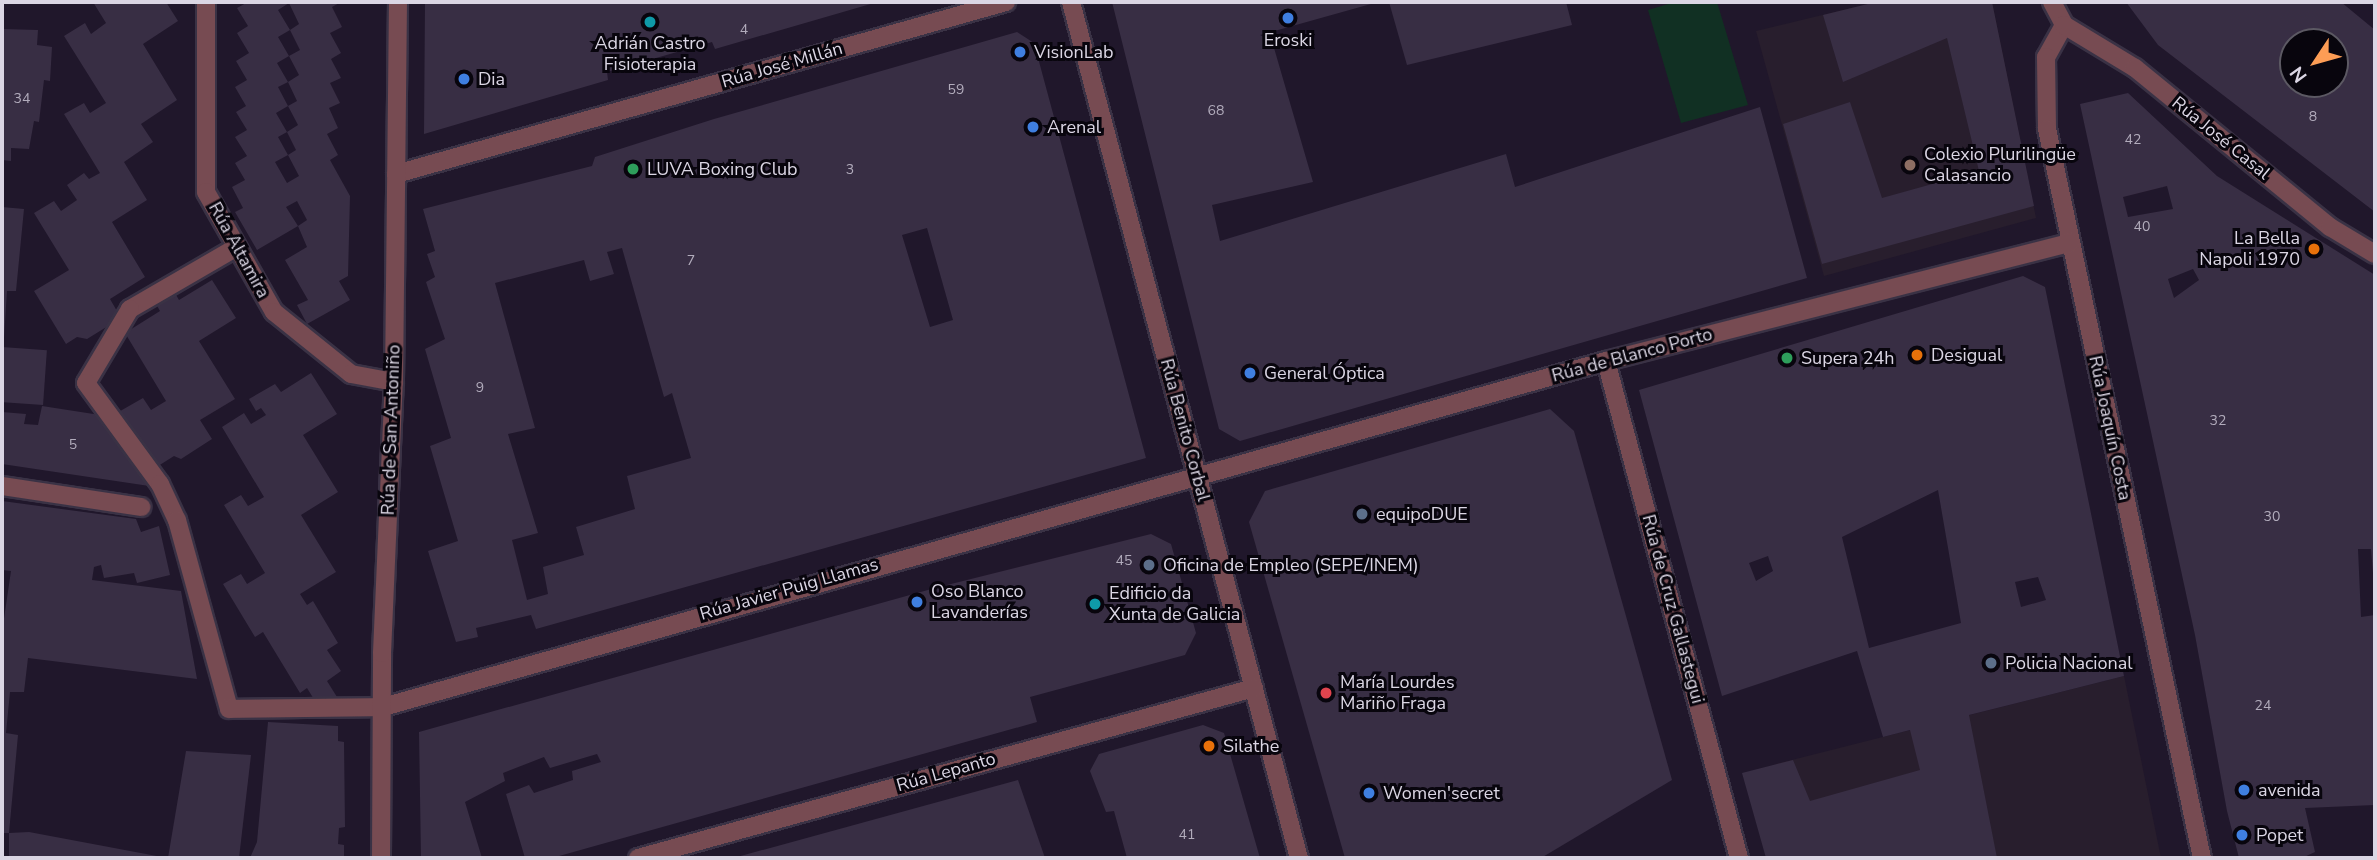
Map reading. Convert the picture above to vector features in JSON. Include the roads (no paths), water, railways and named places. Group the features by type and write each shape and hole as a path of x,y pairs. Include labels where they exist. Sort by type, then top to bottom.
{"street":[{"name":"Rúa Altamira","path":"206,2 206,192 274,312 351,374 394,382"},
{"name":"Rúa de San Antoniño","path":"382,858 383,707 394,382 398,2"},
{"name":"Rúa José Millán","path":"396,174 1006,2"},
{"name":"Rúa Benito Corbal","path":"1071,2 1299,858"},
{"path":"2052,2 2064,25"},
{"name":"Rúa Joaquín Costa","path":"2064,25 2046,57 2046,129 2202,858"},
{"name":"Rúa José Casal","path":"2064,25 2135,68 2330,227 2375,254"},
{"name":"Rúa de Blanco Porto","path":"1196,476 1606,361 2070,243"},
{"name":"Rúa Javier Puig Llamas","path":"237,247 130,309 86,383 160,484 177,520 229,709 383,707 1196,476"},
{"name":"Rúa de Cruz Gallastegui","path":"1606,361 1740,858"},
{"path":"2,486 141,507"},
{"name":"Rúa Lepanto","path":"639,858 1254,688"}],"place":[{"name":"Eroski","path":"1288,18"},
{"name":"Adrián Castro Fisioterapia","path":"650,22"},
{"name":"VisionLab","path":"1020,52"},
{"name":"Dia","path":"464,79"},
{"name":"Arenal","path":"1033,127"},
{"name":"Colexio Plurilingüe Calasancio","path":"1910,165"},
{"name":"LUVA Boxing Club","path":"633,169"},
{"name":"La Bella Napoli 1970","path":"2314,249"},
{"name":"Desigual","path":"1917,355"},
{"name":"Supera 24h","path":"1787,358"},
{"name":"General Óptica","path":"1250,373"},
{"name":"equipoDUE","path":"1362,514"},
{"name":"Oficina de Empleo (SEPE/INEM)","path":"1149,565"},
{"name":"Oso Blanco Lavanderías","path":"917,602"},
{"name":"Edificio da Xunta de Galicia","path":"1095,604"},
{"name":"Policia Nacional","path":"1991,663"},
{"name":"María Lourdes Mariño Fraga","path":"1326,693"},
{"name":"Silathe","path":"1209,746"},
{"name":"avenida","path":"2244,790"},
{"name":"Women'secret","path":"1369,793"},
{"name":"Popet","path":"2242,835"}]}
